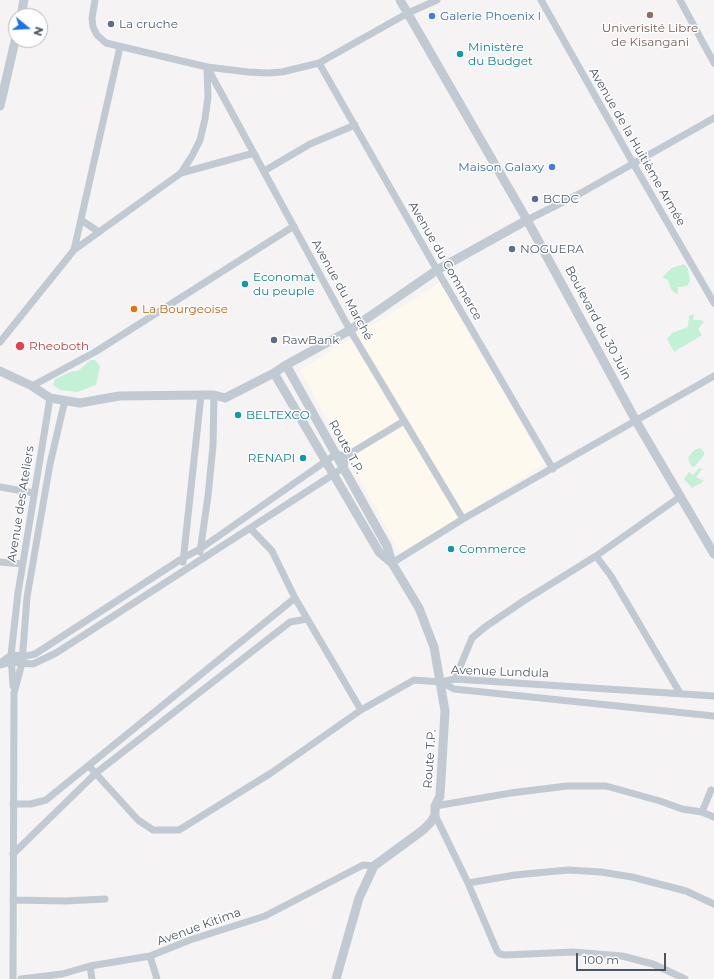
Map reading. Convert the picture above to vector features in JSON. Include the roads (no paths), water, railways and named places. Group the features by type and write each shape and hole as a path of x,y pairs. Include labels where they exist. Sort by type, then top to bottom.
{"street":[{"path":"95,0 92,18 93,27 106,43 207,67 267,73 282,72 319,63 408,13 437,0"},
{"name":"Boulevard du 30 Juin","path":"400,0 527,220 636,421 714,554"},
{"name":"Avenue de la Huitième Armée","path":"541,0 714,303"},
{"path":"680,0 714,63"},
{"path":"74,250 120,47"},
{"path":"0,106 13,48"},
{"name":"Avenue du Commerce","path":"319,63 553,469"},
{"path":"181,173 200,140 208,97 207,67"},
{"name":"Avenue du Marché","path":"207,67 350,330 463,519"},
{"path":"0,370 32,386 50,398 80,403 119,396 201,395 225,398 274,373 350,330 437,270 527,220 580,193 714,118"},
{"path":"264,170 310,144 355,125"},
{"path":"0,342 74,250 181,173 254,153"},
{"path":"81,220 99,232"},
{"path":"32,386 95,352 294,226"},
{"name":"Route T.P.","path":"286,365 387,546 392,563 419,608 434,647 445,711 444,753 440,796 431,822 423,830 374,866 359,898 336,979"},
{"name":"Route T.P.","path":"274,373 379,552 392,563"},
{"path":"392,563 463,519 714,376"},
{"path":"182,572 201,395"},
{"path":"198,562 213,446 214,396"},
{"name":"Avenue des Ateliers","path":"14,693 11,658 22,564 50,398"},
{"path":"13,979 14,693 22,663 29,589 50,464 65,400"},
{"path":"0,664 11,658 35,654 183,558 200,549 336,454 346,456 404,421"},
{"path":"11,658 22,663 33,664 56,653 334,474 344,467 346,456"},
{"path":"0,487 34,493"},
{"path":"455,679 472,638 485,627 596,556 681,496"},
{"path":"250,528 272,551 295,598 361,710"},
{"path":"596,556 611,576 680,693"},
{"path":"0,562 22,564"},
{"path":"13,804 31,804 46,800 295,598"},
{"path":"13,854 96,774 290,622 307,619"},
{"path":"239,644 245,657"},
{"name":"Avenue Lundula","path":"441,682 455,679 714,696"},
{"path":"89,766 138,820 154,830 179,830 271,773 361,710 414,680 441,682"},
{"name":"Avenue Lundula","path":"441,682 454,689 714,716"},
{"path":"685,979 653,964 622,956 573,952 500,954 497,951 435,811 510,793 586,785 606,786 660,801 682,809 702,812 714,817"},
{"path":"702,812 711,790"},
{"name":"Avenue Kitima","path":"21,979 62,974 90,966 150,956 190,940 265,916 363,865 374,866"},
{"path":"468,883 514,875 568,870 601,872 632,877 686,891 714,904"},
{"path":"13,900 66,902 105,899"},
{"path":"150,956 157,979"},
{"path":"90,966 92,979"}],"place":[{"name":"Univerisité Libre de Kisangani","path":"650,15"},
{"name":"Galerie Phoenix I","path":"432,16"},
{"name":"La cruche","path":"111,24"},
{"name":"Ministère du Budget","path":"460,54"},
{"name":"Maison Galaxy","path":"552,167"},
{"name":"BCDC","path":"535,199"},
{"name":"NOGUERA","path":"512,249"},
{"name":"Economat du peuple","path":"245,284"},
{"name":"La Bourgeoise","path":"134,309"},
{"name":"RawBank","path":"274,340"},
{"name":"Rheoboth","path":"20,346"},
{"name":"BELTEXCO","path":"238,415"},
{"name":"RENAPI","path":"303,458"},
{"name":"Commerce","path":"451,549"}]}
